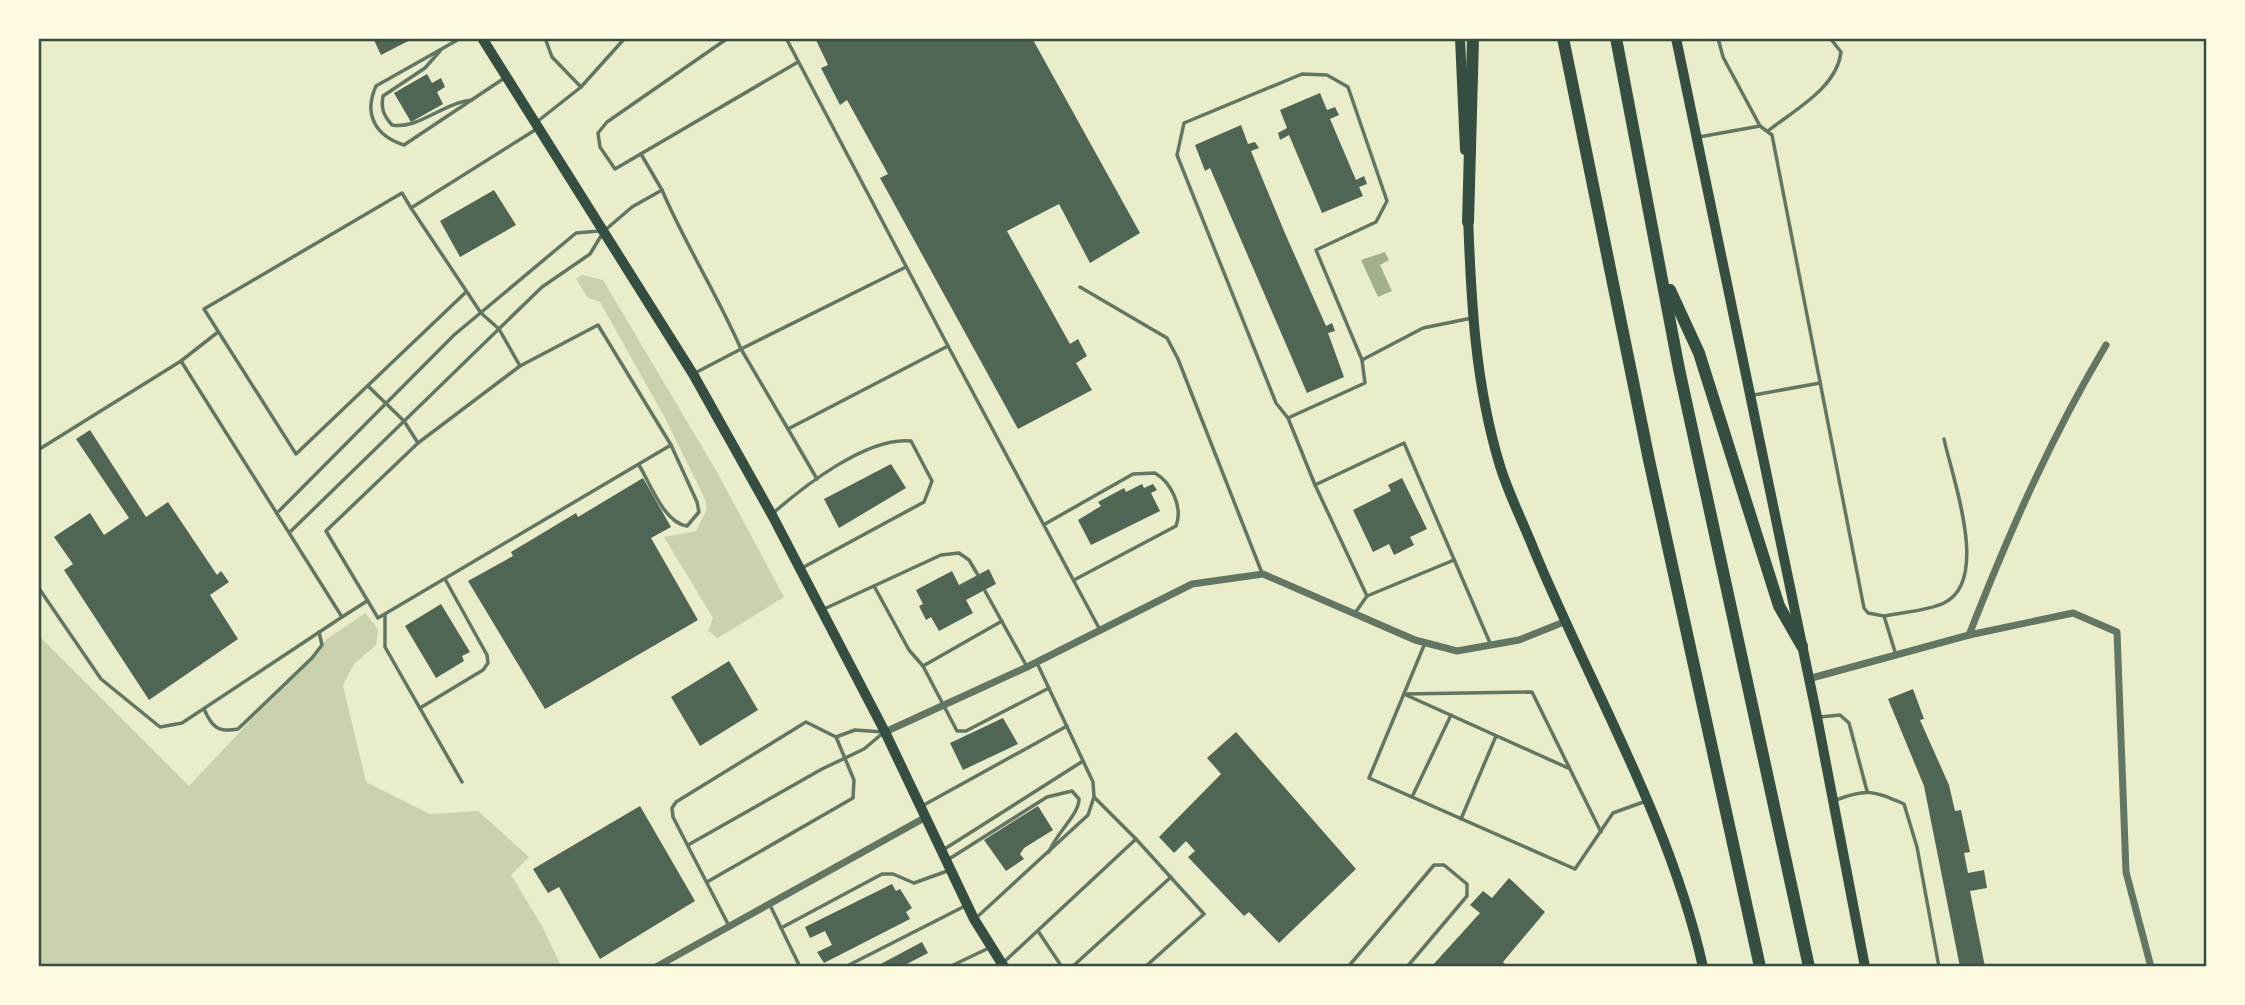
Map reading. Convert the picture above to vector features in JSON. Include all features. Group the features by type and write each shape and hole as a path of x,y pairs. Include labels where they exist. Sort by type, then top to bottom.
{"highway":[{"path":"1468,222 1472,38"},
{"path":"1563,38 1649,460 1760,967"},
{"path":"1616,38 1678,369 1809,967"},
{"path":"1662,273 1699,353 1779,606 1802,646"}],"main road":[{"path":"482,38 693,374 772,514 885,732 974,919 1003,965"},
{"path":"1460,38 1472,318 1482,399 1501,469 1564,622 1661,831 1691,919 1703,967"},
{"path":"1676,38 1748,396 1817,717 1865,967"}],"street":[{"path":"1969,635 2012,526 2057,430 2106,345"},
{"path":"885,732 1027,667 1192,584 1263,574 1425,643 1457,651 1519,640 1564,622"},
{"path":"1808,679 1969,635 2073,613 2118,632 2126,872 2151,967"},
{"path":"657,966 769,904 923,812"}],"lane":[{"path":"461,38 376,86 370,100 373,122 387,140 404,145 424,135 506,78"},
{"path":"545,38 552,57 581,87"},
{"path":"411,208 536,127 581,87 625,38"},
{"path":"728,38 607,122 598,133 600,147 615,169 798,62"},
{"path":"786,38 1100,630"},
{"path":"1718,38 1723,57 1760,126 1772,135 1864,608 1868,613 1884,616 1945,603 1959,591 1967,571 1968,546 1944,439"},
{"path":"1768,131 1831,80 1839,66 1841,52 1830,38"},
{"path":"441,49 425,68 383,96 385,118 392,125 411,125 445,105 472,100"},
{"path":"1288,418 1365,383 1362,360 1316,250 1376,222 1387,201 1348,88 1327,75 1302,74 1184,123 1177,155 1276,403 1288,418 1315,485 1367,596"},
{"path":"1697,138 1760,126"},
{"path":"641,154 662,190 683,239 724,311 741,349 817,479"},
{"path":"291,531 542,287 590,254 604,231 632,207 662,190"},
{"path":"466,292 296,454 204,309 402,193 466,292 481,313 499,329 520,366"},
{"path":"279,512 387,402 481,313 576,233 604,231"},
{"path":"693,374 906,267"},
{"path":"1080,287 1167,338 1178,359 1263,574"},
{"path":"1362,360 1423,328 1472,318"},
{"path":"639,464 669,516 678,525 687,526 699,512 697,502 671,445 598,325 520,366 418,443 326,531 378,618 671,445"},
{"path":"38,450 181,360 219,332"},
{"path":"788,429 948,346"},
{"path":"181,360 291,531 342,617"},
{"path":"1748,396 1821,383"},
{"path":"368,386 404,421 418,443"},
{"path":"772,514 817,479 888,442 911,441 932,481 929,493 915,508 800,569"},
{"path":"1315,485 1404,443 1491,645"},
{"path":"1045,524 1133,474 1155,473 1168,485 1178,506 1180,517 1176,526 1074,580"},
{"path":"821,611 941,555 959,553 969,560 978,575"},
{"path":"1355,613 1367,596 1454,560"},
{"path":"420,708 483,670 488,663 445,579"},
{"path":"874,586 909,650 923,666 957,731 966,731 1049,688"},
{"path":"38,587 101,679 160,727 182,723 368,601"},
{"path":"985,591 1027,667"},
{"path":"385,615 385,648 462,782"},
{"path":"1884,616 1896,656"},
{"path":"923,666 1002,621"},
{"path":"204,709 212,726 223,732 238,729 313,658 322,645 319,632"},
{"path":"1425,643 1369,778 1574,869 1613,813 1647,800"},
{"path":"974,919 1088,815 1094,797 1093,782 1037,662"},
{"path":"1404,694 1532,692 1601,832"},
{"path":"1404,694 1569,769"},
{"path":"1412,797 1451,715"},
{"path":"1817,717 1840,715 1849,723 1867,791"},
{"path":"707,882 853,798 854,780 836,737 806,722 676,802 672,808 673,817 729,926"},
{"path":"923,812 1067,726"},
{"path":"836,737 855,730 885,732"},
{"path":"688,845 864,749 885,732"},
{"path":"1461,819 1496,736"},
{"path":"781,928 881,874 893,874 914,883 1083,761"},
{"path":"946,860 1047,797 1072,790 1079,799 1079,808 1055,836 1048,854"},
{"path":"1833,801 1867,791 1877,792 1904,804 1917,847 1939,967"},
{"path":"1094,797 1204,914 1145,967"},
{"path":"1003,965 1136,839"},
{"path":"1348,967 1434,865 1444,865 1467,884 1467,896 1407,967"},
{"path":"1072,967 1171,877"},
{"path":"769,904 800,967"},
{"path":"845,967 967,904"},
{"path":"1038,931 1062,967"},
{"path":"948,967 993,946"}],"shaded area":[{"path":"1385,252 1389,260 1380,265 1392,291 1378,297 1361,260"},
{"path":"582,275 603,280 717,472 784,597 718,638 708,631 713,618 664,537 696,531 707,509 705,499 665,418 600,302 588,298 576,279"},
{"path":"365,613 378,629 376,645 354,664 343,685 366,782 430,814 478,811 529,857 511,875 542,926 561,966 39,966 38,635 189,786 327,639"}],"building":[{"path":"373,38 414,38 381,55"},
{"path":"815,38 1032,38 1140,233 1090,263 1059,204 1007,231 1070,344 1078,339 1087,356 1076,363 1092,390 1018,429 880,178 888,174 847,100 840,105 821,68 828,65"},
{"path":"427,74 432,83 441,78 445,87 437,92 443,104 411,122 394,93"},
{"path":"1320,93 1327,110 1335,107 1339,115 1330,119 1356,180 1364,176 1367,184 1359,187 1363,196 1322,213 1289,135 1280,140 1278,133 1287,128 1280,110"},
{"path":"1241,125 1248,144 1255,142 1259,148 1251,151 1284,231 1326,326 1332,323 1335,331 1328,333 1344,377 1307,393 1210,168 1205,171 1195,145"},
{"path":"494,190 516,225 460,257 440,221"},
{"path":"90,430 146,517 168,502 217,575 221,571 229,582 210,595 238,639 149,700 64,570 73,564 54,537 90,513 104,535 129,518 76,439"},
{"path":"891,464 906,488 839,528 824,499"},
{"path":"643,478 671,527 651,538 698,620 545,709 468,581 513,556 511,552 576,513 578,517"},
{"path":"1402,478 1427,529 1410,537 1414,545 1394,555 1389,544 1373,552 1353,510 1391,491 1388,485"},
{"path":"1142,484 1144,488 1153,484 1157,490 1151,493 1160,511 1091,545 1078,520 1101,506 1098,502 1124,488 1126,492"},
{"path":"989,569 996,584 966,600 973,613 939,631 931,617 926,620 919,606 923,604 916,590 952,571 959,585"},
{"path":"441,604 470,652 462,656 464,661 436,678 405,626"},
{"path":"729,661 758,710 700,746 671,697"},
{"path":"1913,689 1924,719 1920,720 1949,785 1955,811 1961,810 1970,852 1964,853 1968,873 1984,870 1987,888 1970,891 1985,967 1960,967 1924,786 1888,699"},
{"path":"1003,718 1018,744 963,770 950,743"},
{"path":"1236,732 1356,869 1279,943 1249,912 1244,916 1188,857 1195,851 1186,841 1174,853 1159,837 1221,774 1207,758"},
{"path":"640,806 695,901 600,959 559,887 548,893 533,869"},
{"path":"1038,806 1053,830 1024,848 1020,854 1024,859 1006,871 984,840"},
{"path":"1509,878 1545,912 1503,962 1508,967 1431,967 1480,913 1470,905 1483,891 1492,898"},
{"path":"892,884 896,891 900,889 912,908 906,912 910,919 824,963 817,952 832,945 825,931 810,938 805,927"},
{"path":"922,942 928,953 901,967 875,967"}]}
